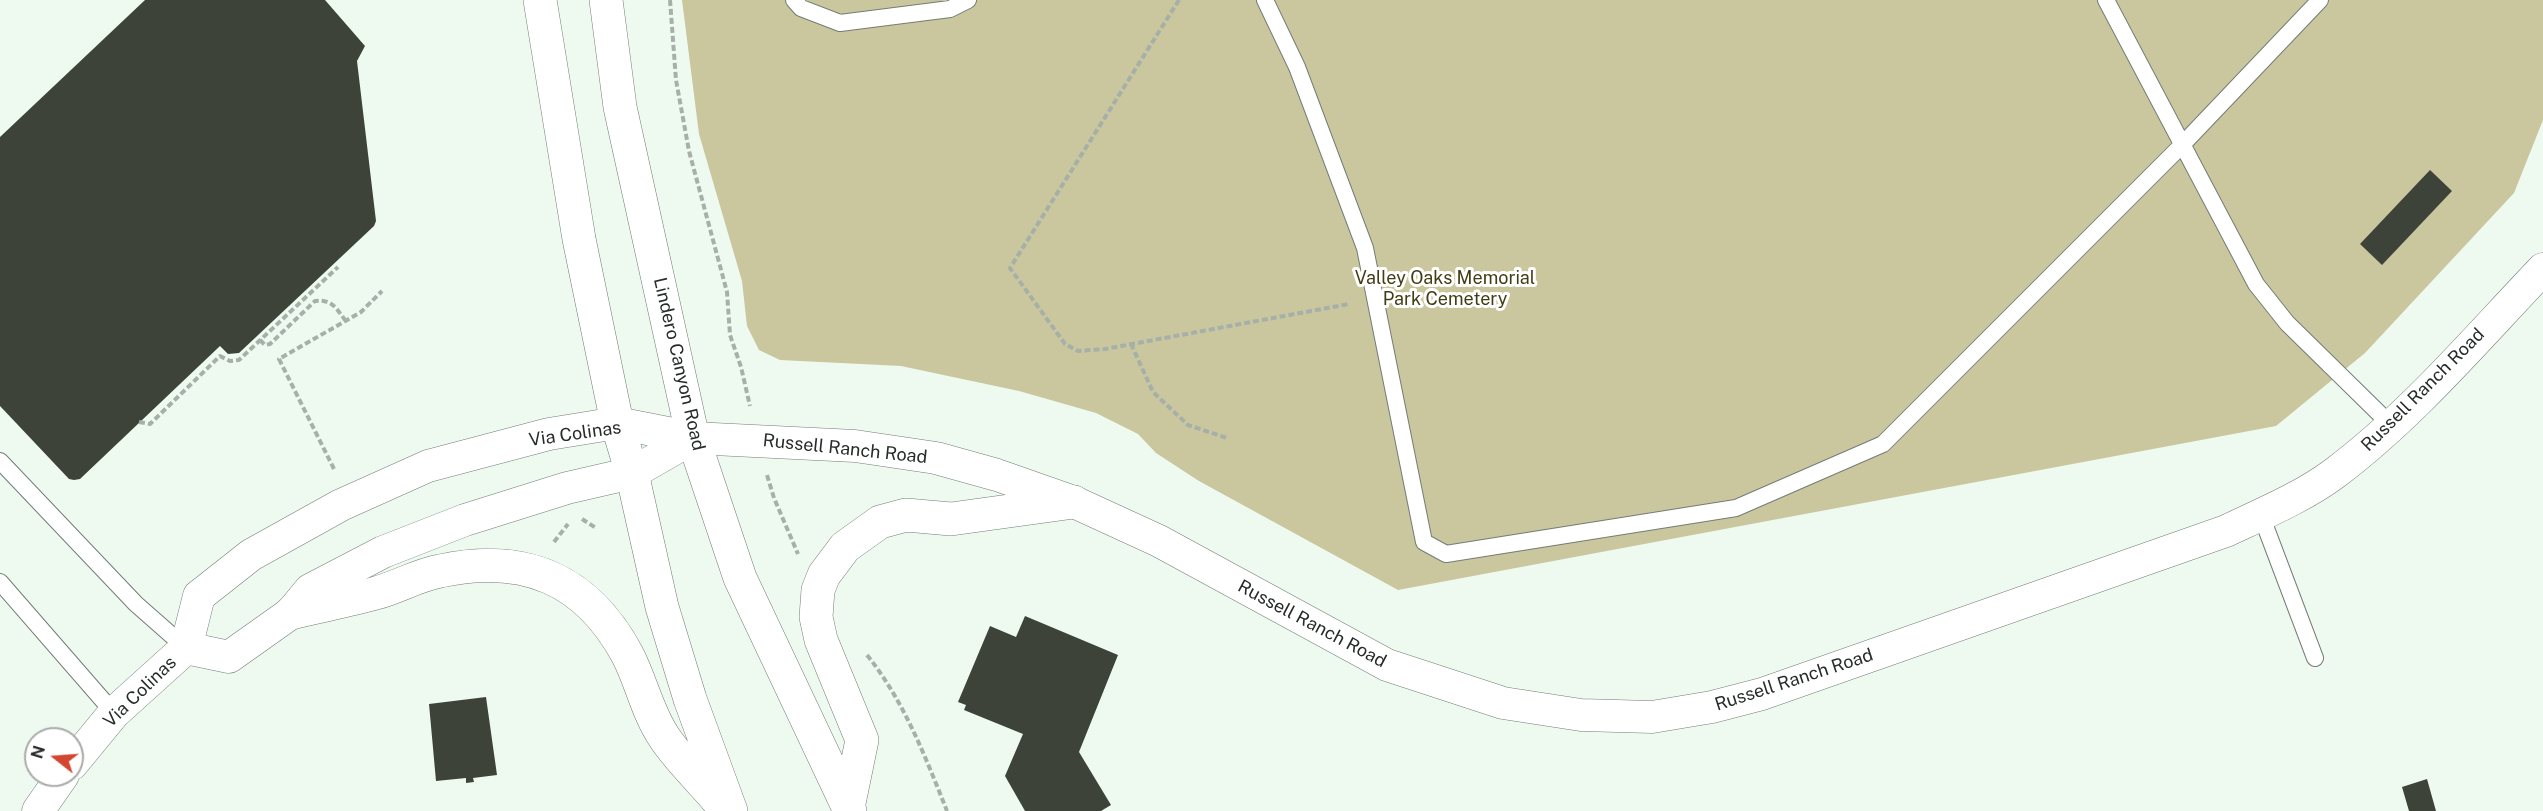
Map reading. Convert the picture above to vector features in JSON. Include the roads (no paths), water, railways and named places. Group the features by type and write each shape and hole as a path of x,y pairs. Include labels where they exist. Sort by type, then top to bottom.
{"main road":[{"path":"540,0 579,239 617,423 632,473 662,607 690,699 729,811"},
{"name":"Lindero Canyon Road","path":"606,0 620,107 693,438 740,578 849,809"},
{"path":"849,809 862,740 821,640 816,617 818,590 824,575 845,547 880,522 906,515 951,519 1074,502"},
{"path":"291,613 376,593 438,571 470,566 515,565 539,571 572,588 600,612 627,654 663,736 729,811"}],"street":[{"name":"Russell Ranch Road","path":"693,438 855,446 936,458 997,475 1074,502 1159,541 1387,664 1503,703 1581,715 1652,717 1712,707 1762,693 2215,535 2261,515 2333,475 2392,426 2543,269"},
{"name":"Via Colinas","path":"84,750 114,714 186,648 199,596 251,555 342,505 428,466 549,434 617,423 693,438"},
{"name":"Via Colinas","path":"186,648 229,657 291,613 310,591 383,552 465,520 567,488 632,473 693,438"},
{"path":"38,811 55,787"}],"lane":[{"path":"794,0 801,8 840,23 950,9 968,0"},
{"path":"1265,0 1297,67 1365,248 1424,542 1446,554 1736,508 1883,444 2181,146 2320,0"},
{"path":"2106,0 2181,146 2256,284 2287,322 2392,426"},
{"path":"0,461 136,604 186,648"},
{"path":"2261,515 2315,658"},
{"path":"0,582 114,714"}],"park label":[{"name":"Valley Oaks Memorial Park Cemetery","path":"1445,288"}]}
